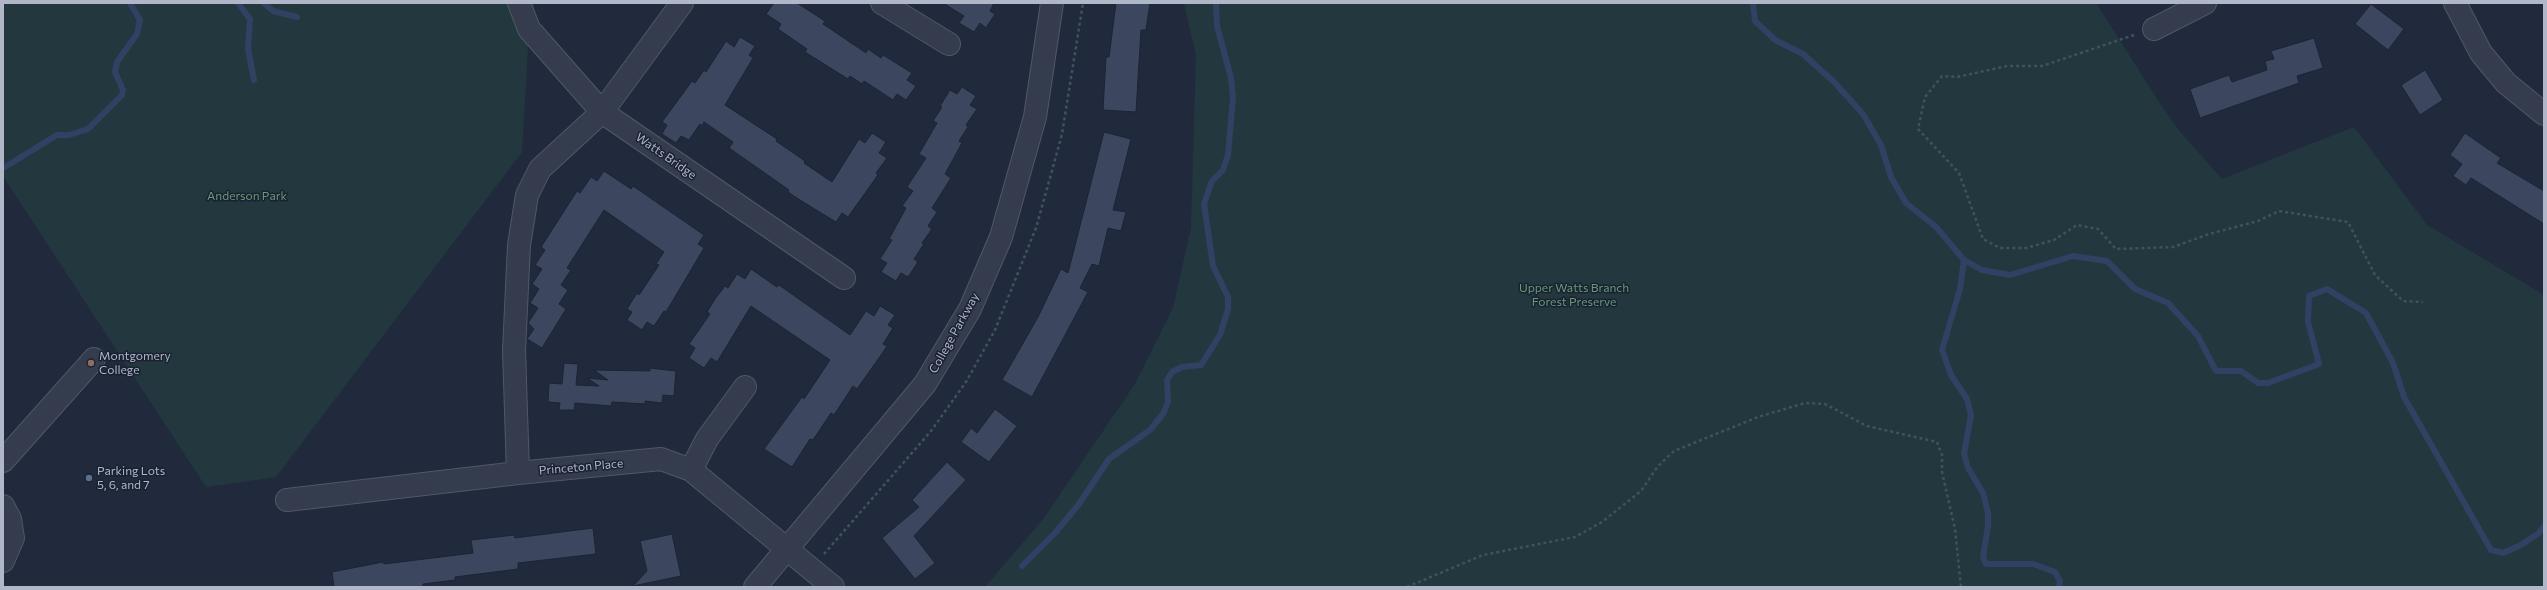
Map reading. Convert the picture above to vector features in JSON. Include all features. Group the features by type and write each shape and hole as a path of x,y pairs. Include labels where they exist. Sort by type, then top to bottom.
{"street":[{"name":"Watts Bridge","path":"518,3 529,29 602,112 844,278"},
{"path":"518,473 514,350 519,245 527,195 540,169 602,112 682,3"},
{"path":"882,3 949,44"},
{"name":"College Parkway","path":"755,587 925,384 970,309 1001,237 1035,117 1052,3"},
{"path":"2154,29 2205,3"},
{"path":"2455,3 2481,53 2506,83 2544,114"},
{"path":"3,461 94,359"},
{"path":"691,470 707,439 744,387"},
{"name":"Princeton Place","path":"287,500 518,473 661,459 691,470 833,587"},
{"path":"3,506 10,519 13,538 3,561"}],"path":[{"path":"2154,29 2042,66 2007,66 1958,77 1942,76 1929,92 1925,97 1918,129 1959,173 1984,239 2000,248 2026,248 2054,240 2077,225 2098,228 2116,249 2173,246 2209,234 2258,221 2279,211 2348,222 2375,276 2403,301 2423,302"},
{"path":"1407,587 1483,556 1575,537 1602,522 1641,491 1658,466 1674,451 1758,417 1806,403 1825,404 1868,426 1936,442 1942,454 1942,472 1955,529 1961,587"}],"green space":[{"name":"Anderson Park","path":"3,3 519,3 529,29 522,152 276,477 206,487 3,176"},
{"name":"Upper Watts Branch Forest Preserve","path":"1184,3 2096,3 2159,102 2181,133 2222,179 2354,127 2427,225 2544,295 2544,587 985,587 1044,518 1135,384 1173,308 1191,228 1196,56"}],"building":[{"path":"774,3 797,3 825,21 823,24 866,53 868,49 881,58 883,55 912,73 907,80 916,86 906,100 897,94 893,100 864,81 862,84 850,76 848,79 805,52 807,49 778,29 781,24 766,14"},
{"path":"943,3 994,3 990,11 995,14 986,28 980,23 974,32 959,23 964,16"},
{"path":"1116,3 1150,3 1146,30 1141,30 1136,112 1103,110 1106,57 1109,57"},
{"path":"2371,4 2404,29 2388,50 2355,24"},
{"path":"740,37 755,46 749,55 753,58 725,105 777,139 776,141 805,161 804,163 832,182 859,139 865,143 872,133 886,142 879,153 887,158 876,173 878,175 848,217 842,213 836,222 800,200 788,192 789,190 729,148 733,142 704,122 702,126 700,124 689,140 681,136 676,143 662,134 667,125 662,122 692,81 695,83 704,70 706,72 726,41 734,47"},
{"path":"2314,38 2323,68 2297,76 2299,83 2200,118 2190,89 2229,75 2232,82 2267,70 2265,61 2274,59 2271,51"},
{"path":"2425,70 2443,100 2420,115 2401,85"},
{"path":"962,87 976,96 970,105 977,109 966,125 968,127 959,141 962,143 945,174 951,178 932,208 937,212 928,226 932,229 922,243 924,244 914,259 918,262 908,277 901,273 896,281 881,272 887,263 880,259 892,240 889,239 906,208 902,206 913,191 907,187 926,158 919,154 937,123 933,121 942,107 940,106 950,90 957,94"},
{"path":"1104,132 1131,139 1113,210 1126,212 1121,231 1108,228 1099,266 1092,264 1080,288 1088,292 1032,397 1002,380 1038,317 1061,269 1068,273"},
{"path":"2465,133 2501,158 2497,163 2544,191 2544,224 2471,178 2466,185 2453,176 2462,164 2450,155"},
{"path":"604,171 631,189 633,186 704,235 698,244 704,248 666,312 664,311 654,326 647,322 642,330 627,320 632,312 627,309 637,293 639,295 659,265 656,264 664,252 604,210 567,268 571,270 561,285 568,290 559,304 566,309 542,348 527,339 534,329 528,323 538,308 530,303 539,289 532,284 542,269 535,265 545,250 541,247 577,191 580,193 591,177 597,181"},
{"path":"751,269 777,287 779,285 850,335 866,311 874,316 880,306 895,315 888,325 893,328 883,344 887,346 879,358 857,389 853,386 834,415 831,413 813,440 810,439 792,467 764,449 802,397 804,399 830,360 751,306 717,362 711,358 704,368 689,358 695,348 689,344 710,314 707,312 715,299 725,286 728,288 737,274 745,279"},
{"path":"564,363 578,364 576,385 599,386 587,378 608,380 594,370 650,371 650,368 676,371 674,396 663,395 662,403 645,401 645,404 612,402 611,406 575,403 574,410 559,410 560,403 548,402 549,383 562,384"},
{"path":"995,409 1017,426 989,462 961,442 971,428 977,433"},
{"path":"947,462 966,480 914,536 935,563 915,579 882,538 919,507 912,500"},
{"path":"593,528 596,554 518,563 518,569 455,577 455,580 423,584 423,587 334,587 332,572 383,562 384,564 473,553 471,540 514,535 515,538"},
{"path":"672,534 681,576 633,586 647,571 640,541"}],"waterway":[{"path":"5,167 57,135 69,135 88,129 122,95 123,90 115,72 117,62 137,34 140,20 130,3"},
{"path":"238,3 250,19 248,49 254,80"},
{"path":"264,3 273,11 297,17"},
{"path":"1022,566 1055,533 1079,504 1109,459 1150,430 1163,414 1168,402 1167,380 1172,372 1182,367 1201,365 1220,335 1228,309 1228,297 1213,266 1204,204 1212,181 1223,170 1228,155 1233,97 1231,78 1217,26 1216,3"},
{"path":"1753,3 1755,21 1775,40 1803,54 1834,82 1863,114 1881,145 1891,177 1906,203 1936,227 1964,260 1982,270 2010,275 2073,256 2107,261 2135,289 2168,303 2198,336 2216,371 2241,371 2258,383 2268,383 2319,364 2308,322 2309,296 2327,289 2366,313 2393,363 2404,397 2491,550 2503,553 2521,545 2539,533 2544,526"},
{"path":"1964,260 1960,289 1942,350 1951,375 1967,399 1971,415 1964,454 1968,468 1983,493 1988,513 1988,526 1983,557 1986,564 2033,564 2055,572 2060,581 2059,587"}],"place":[{"name":"Montgomery College","path":"91,363"},
{"name":"Parking Lots 5, 6, and 7","path":"89,478"}]}
